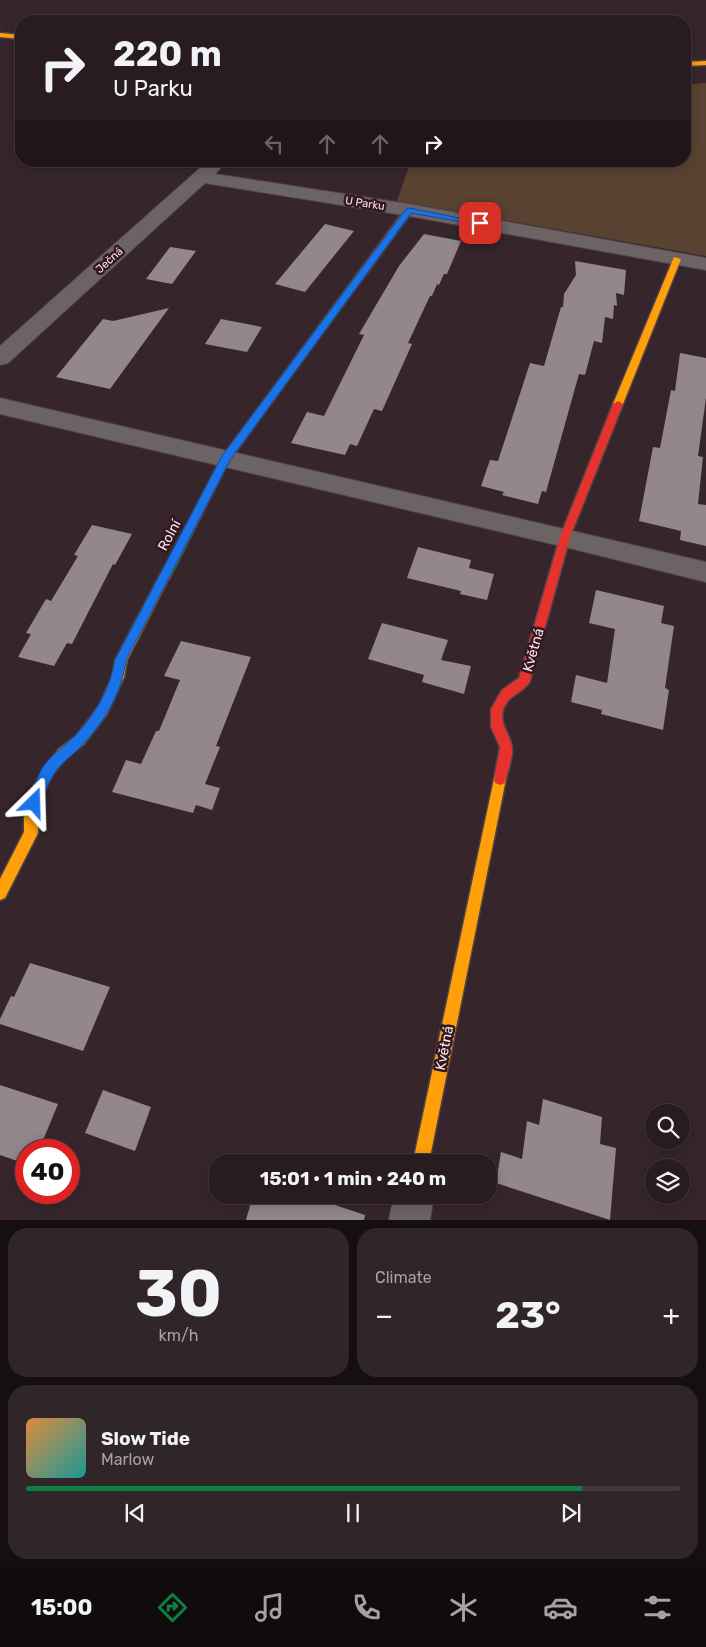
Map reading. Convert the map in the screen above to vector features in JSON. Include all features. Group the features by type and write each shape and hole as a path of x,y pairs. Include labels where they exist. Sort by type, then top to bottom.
{"street":[{"path":"0,35 15,37"},
{"path":"691,63 706,62"},
{"name":"Ječná","path":"0,358 213,167"},
{"name":"U Parku","path":"202,177 409,210 706,264"},
{"name":"Rolní","path":"0,893 31,833 31,818 39,789 49,770 63,754 80,740 103,710 118,677 120,660 226,459 409,210"},
{"name":"Květná","path":"423,1154 506,747 496,727 497,707 512,687 524,681 565,536 677,259"},
{"path":"0,406 565,536 706,572"},
{"path":"410,1220 413,1204"}],"shaded area":[{"path":"706,83 706,256 397,201 409,167 691,167 691,84"}],"building":[{"path":"325,224 354,231 305,292 275,284"},
{"path":"424,234 461,241 447,274 444,274 432,296 430,296 408,343 412,344 382,411 374,409 357,446 350,444 345,455 291,443 307,412 324,416 364,335 359,334 399,266"},
{"path":"170,247 196,251 172,284 146,279"},
{"path":"575,261 626,270 624,295 616,293 617,306 614,305 613,319 605,317 602,343 594,341 585,375 579,374 546,492 542,491 538,504 502,495 504,492 481,486 490,460 498,461 530,363 544,366 561,307 563,307 564,294 576,275"},
{"path":"169,308 110,389 56,377 103,319 113,321"},
{"path":"221,319 262,327 247,352 205,344"},
{"path":"680,353 706,358 706,398 698,456 703,457 698,504 706,505 706,546 680,540 681,531 639,521 653,447 660,448 671,390 675,391"},
{"path":"92,525 132,534 115,565 113,564 72,644 67,643 54,666 18,657 31,634 26,633 46,599 51,601 78,556 74,555"},
{"path":"418,547 471,560 469,568 494,574 487,600 460,594 461,591 407,578"},
{"path":"596,590 664,606 661,623 674,626 665,688 669,690 663,730 601,714 602,710 571,702 576,675 607,683 615,629 589,623"},
{"path":"382,623 448,640 441,660 471,666 464,694 422,682 424,675 368,659"},
{"path":"181,641 251,657 216,746 220,747 205,784 220,788 212,810 196,805 193,813 112,792 126,760 141,764 156,731 159,731 180,680 164,676"},
{"path":"30,963 110,987 83,1051 0,1024 0,1019 11,996 14,997"},
{"path":"0,1085 58,1104 44,1139 15,1139 15,1160 0,1155"},
{"path":"103,1090 151,1107 135,1151 85,1133"},
{"path":"543,1099 602,1117 600,1144 616,1148 610,1220 497,1183 501,1152 522,1159 527,1121 539,1125"},
{"path":"250,1204 332,1204 365,1215 364,1220 246,1220"}],"traffic: fast":[{"path":"165,576 225,459 364,271"}],"traffic: slow":[{"path":"0,35 15,36"},
{"path":"691,64 706,63"},
{"path":"618,404 677,259"},
{"path":"0,893 31,833 31,818 39,789 49,770 63,753 80,740 103,710 118,677 121,660 165,576"},
{"path":"423,1154 500,779"}],"traffic: jam":[{"path":"364,271 409,210"},
{"path":"500,779 506,747 497,727 497,709 506,694 524,681 565,537 618,404"}],"route":[{"path":"34,803 49,770 63,754 80,740 112,695 118,677 120,660 226,459 409,210 480,223"}]}
